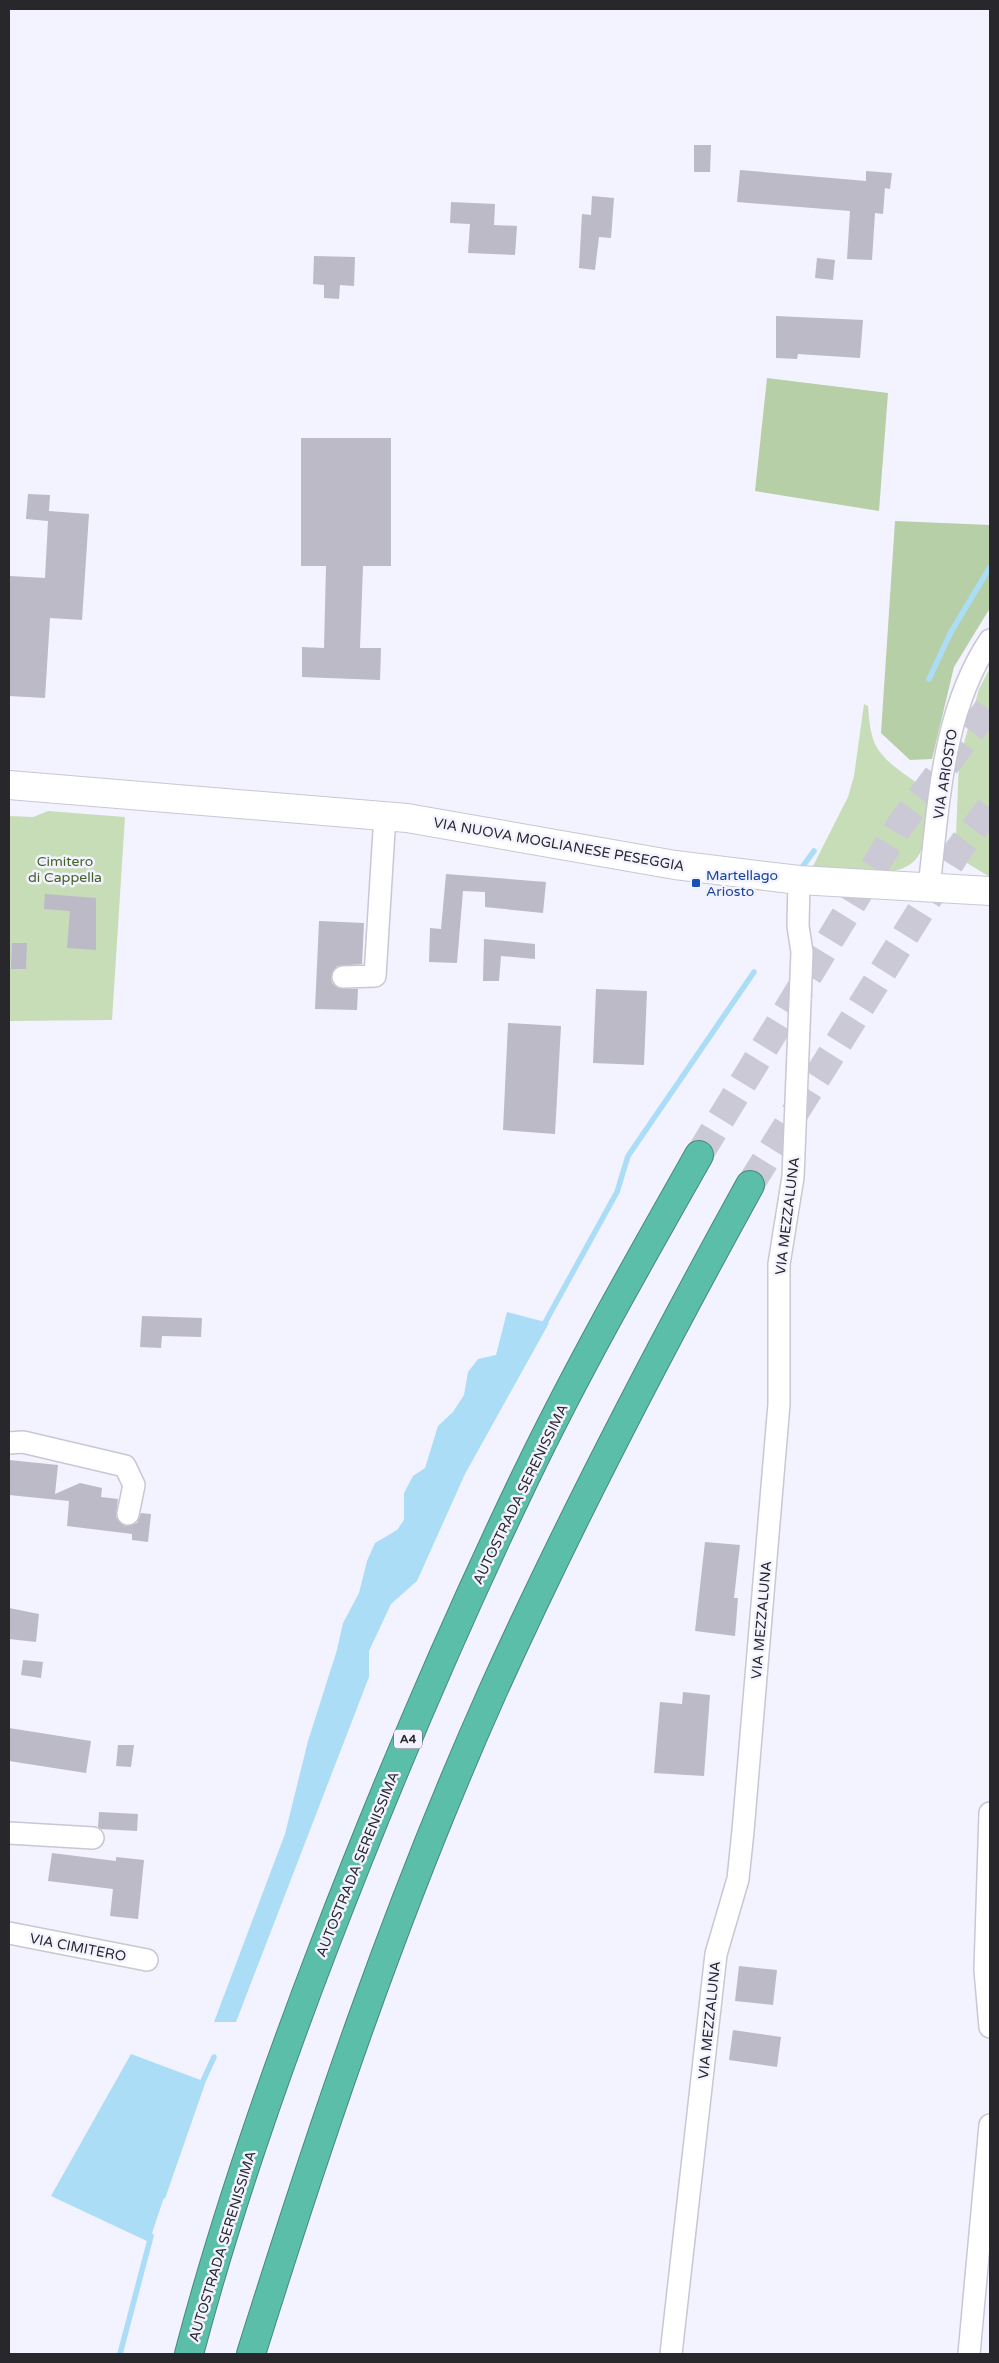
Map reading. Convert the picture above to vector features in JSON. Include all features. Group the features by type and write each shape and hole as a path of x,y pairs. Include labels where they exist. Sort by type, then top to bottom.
{"highway":[{"name":"AUTOSTRADA SERENISSIMA","path":"189,2354 238,2191 286,2046 363,1844 438,1668 525,1478 630,1277 699,1155"},
{"path":"251,2354 349,2053 413,1881 487,1704 577,1510 681,1310 750,1186"}],"main road":[{"name":"VIA NUOVA MOGLIANESE PESEGGIA","path":"9,785 387,816 675,865 799,880 990,891"}],"street":[{"name":"VIA ARIOSTO","path":"930,887 948,737 974,664 990,640"},
{"path":"343,977 375,976 384,831 387,816"},
{"name":"VIA MEZZALUNA","path":"671,2354 716,1954 738,1879 744,1821 779,1404 779,1264 793,1177 802,952 798,926 799,880"},
{"path":"9,1443 23,1442 125,1466 134,1485 128,1514"},
{"path":"990,1813 985,1970 990,2027"},
{"path":"9,1833 93,1838"},
{"name":"VIA CIMITERO","path":"9,1933 147,1960"},
{"path":"969,2354 990,2125"}],"green space":[{"path":"767,378 888,393 879,511 755,491"},
{"path":"895,521 990,525 990,608 954,667 932,759 910,760 881,733"},
{"path":"990,668 990,877 967,863 956,836 959,761 979,689"},
{"path":"864,704 868,706 872,735 880,752 892,765 930,793 928,823 923,846 912,863 900,869 886,872 854,873 812,868 848,797 854,776"},
{"name":"Cimitero di Cappella","path":"48,811 125,817 112,1020 9,1021 9,816 33,817"}],"water":[{"path":"507,1312 549,1323 465,1474 417,1581 391,1604 369,1651 369,1677 236,2022 214,2022 285,1834 308,1741 337,1650 343,1623 359,1593 367,1561 375,1543 397,1530 404,1520 404,1493 413,1476 425,1468 438,1426 453,1412 464,1395 468,1372 478,1359 496,1355"},
{"path":"131,2054 203,2081 149,2242 51,2196"}],"building":[{"path":"694,145 711,145 710,172 694,172"},
{"path":"740,170 866,181 866,171 892,173 890,189 885,188 883,214 875,213 872,260 847,259 850,211 737,202"},
{"path":"592,196 614,198 611,238 599,237 595,270 579,268 582,214 591,215"},
{"path":"451,202 495,204 494,225 517,226 515,255 468,253 470,224 450,223"},
{"path":"314,256 355,257 354,286 340,285 339,299 324,298 324,285 313,284"},
{"path":"817,258 835,260 833,280 815,278"},
{"path":"776,316 863,320 860,358 798,354 797,359 776,358"},
{"path":"301,438 391,438 391,566 363,566 360,648 381,648 380,680 302,677 302,647 324,648 326,566 301,566"},
{"path":"28,494 50,495 49,511 89,514 82,620 50,618 45,698 9,696 10,576 45,578 48,521 26,519"},
{"path":"446,874 546,882 543,913 485,907 485,892 463,891 457,963 429,962 430,928 441,929"},
{"path":"45,894 96,898 96,950 67,948 70,911 44,909"},
{"path":"319,921 364,923 362,964 337,966 331,977 332,983 338,988 358,989 357,1010 315,1009"},
{"path":"484,939 535,944 535,959 501,956 499,981 483,981"},
{"path":"12,943 27,943 26,969 11,969"},
{"path":"596,989 647,991 644,1065 593,1063"},
{"path":"508,1023 561,1026 555,1134 503,1130"},
{"path":"142,1316 202,1318 201,1337 162,1336 161,1348 140,1347"},
{"path":"9,1460 58,1465 55,1494 80,1483 102,1488 101,1497 118,1499 116,1517 125,1526 137,1523 141,1513 151,1514 148,1542 132,1540 132,1534 67,1526 69,1501 9,1495"},
{"path":"705,1542 740,1545 734,1598 738,1598 735,1636 695,1631"},
{"path":"9,1608 39,1614 36,1642 9,1639"},
{"path":"23,1660 43,1662 41,1678 21,1675"},
{"path":"683,1692 710,1695 704,1776 654,1773 660,1702 682,1704"},
{"path":"9,1728 91,1741 86,1773 9,1761"},
{"path":"118,1745 134,1745 131,1767 116,1766"},
{"path":"99,1812 138,1814 137,1831 101,1829 98,1827"},
{"path":"52,1853 116,1861 116,1857 144,1860 138,1919 110,1916 113,1889 48,1881"},
{"path":"739,1966 777,1970 773,2005 735,2001"},
{"path":"733,2030 781,2037 777,2067 729,2060"}],"waterway":[{"path":"929,679 951,632 990,567"},
{"path":"803,866 814,851"},
{"path":"542,1328 617,1192 628,1156 754,972"},
{"path":"163,2196 203,2081 214,2057"},
{"path":"120,2354 151,2236"}],"tunnel":[{"path":"699,1155 900,825 990,706"},
{"path":"750,1185 959,849 990,808"}],"place":[{"name":"Martellago Ariosto","path":"696,883"}]}
